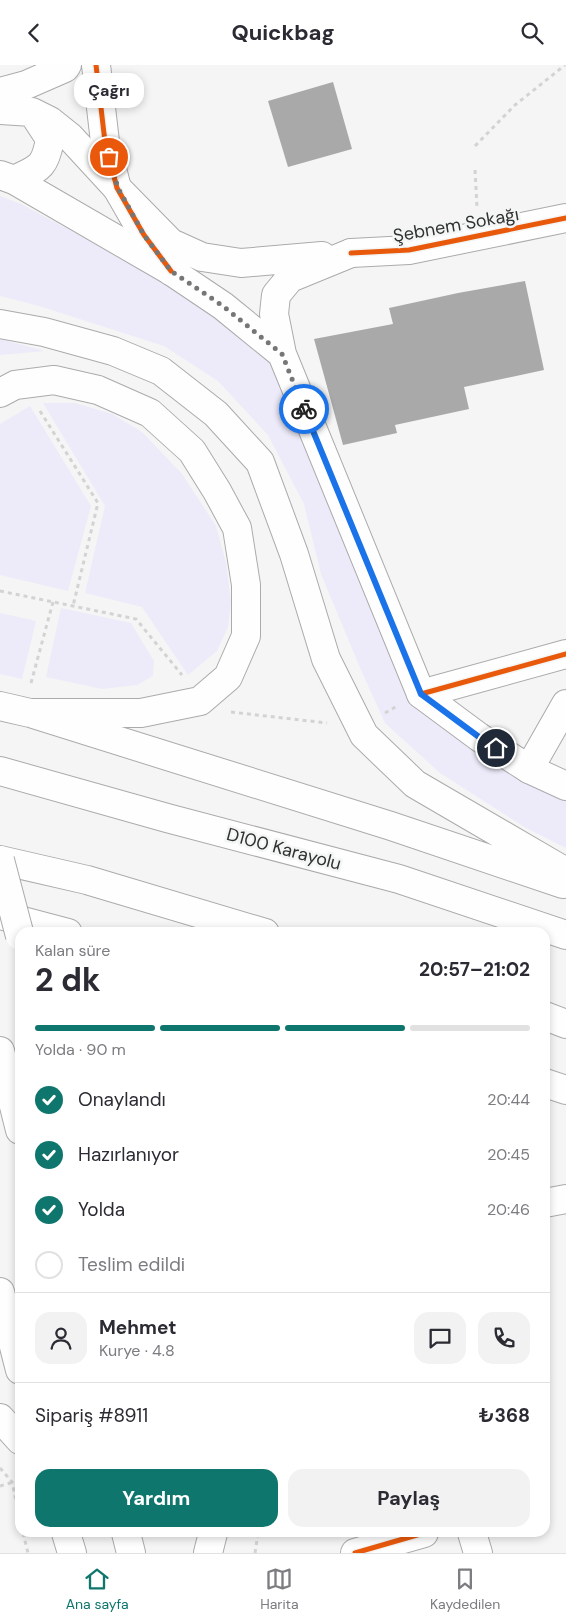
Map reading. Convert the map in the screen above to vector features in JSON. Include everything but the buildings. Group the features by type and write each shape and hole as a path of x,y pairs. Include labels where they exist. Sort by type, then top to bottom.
{"main road":[{"path":"0,92 26,85 65,68 67,65"},
{"path":"96,65 105,142 118,188 144,235 171,271"},
{"path":"0,109 32,112 50,121 70,137 118,188"},
{"path":"7,177 36,169 47,157 50,139 32,112"},
{"path":"7,177 171,271 223,306 282,354"},
{"name":"Şebnem Sokağı","path":"118,188 171,243 202,257 241,263 409,250 566,218"},
{"path":"351,253 290,278 276,295 274,314 282,354 421,694 479,737 529,769 566,786"},
{"path":"0,324 44,332 113,351 161,371 216,414 260,462 294,554 326,659 364,735 415,784 566,872"},
{"path":"0,393 14,385 54,380 98,390 150,413 192,451 217,491 237,528 246,585 246,636 228,677 200,701 141,713 30,700 0,706"},
{"path":"421,694 566,654"},
{"path":"30,700 566,885"},
{"path":"529,769 566,704"},
{"name":"D100 Karayolu","path":"0,771 166,818 399,879 542,927"},
{"path":"18,927 0,860 87,880 246,927"},
{"path":"0,915 45,927"},
{"name":"D100 Karayolu","path":"550,930 566,935"},
{"path":"550,1019 566,1024"},
{"path":"0,1051 15,1110"},
{"path":"550,1085 566,1090"},
{"path":"550,1202 566,1199"},
{"path":"0,1292 15,1351"},
{"path":"0,1322 15,1359"},
{"path":"0,1418 15,1434"},
{"path":"67,1537 72,1553"},
{"path":"127,1537 131,1553"},
{"path":"208,1553 212,1537"},
{"path":"355,1553 410,1537"},
{"path":"473,1537 478,1553"}],"path":[{"path":"475,146 515,105 565,65"},
{"path":"475,170 478,236"},
{"path":"38,407 98,503 73,606"},
{"path":"0,591 136,619 184,678"},
{"path":"30,700 54,602"},
{"path":"230,711 359,726 421,694"},
{"path":"0,1468 12,1482 15,1496"},
{"path":"0,1486 15,1481"},
{"path":"24,1537 28,1553"},
{"path":"255,1553 257,1537"}],"shaded area":[{"path":"0,196 21,204 81,236 179,282 267,355 413,704 465,744 566,801 566,848 526,828 440,773 385,723 321,574 304,504 268,435 218,381 164,346 39,306 0,296"},
{"path":"0,339 45,351 0,355"},
{"path":"43,403 75,403 112,414 142,432 182,474 216,526 226,563 231,602 228,627 217,651 188,675 142,607 85,593 105,506"},
{"path":"30,406 91,506 68,591 0,575 0,424"},
{"path":"61,608 131,623 154,661 153,676 137,685 102,689 46,677"},
{"path":"0,613 36,621 22,679 0,674"}],"cycle path":[{"path":"96,65 105,142 117,188 144,235 171,271"},
{"path":"351,253 409,250 566,218"},
{"path":"421,694 566,654"},
{"path":"355,1553 410,1537"}],"way so far":[{"path":"109,157 118,188 144,235 171,271 223,306 282,354 304,409"}],"place":[{"name":"Çağrı","path":"109,157"}],"route":[{"path":"304,409 421,694 496,748"}]}
